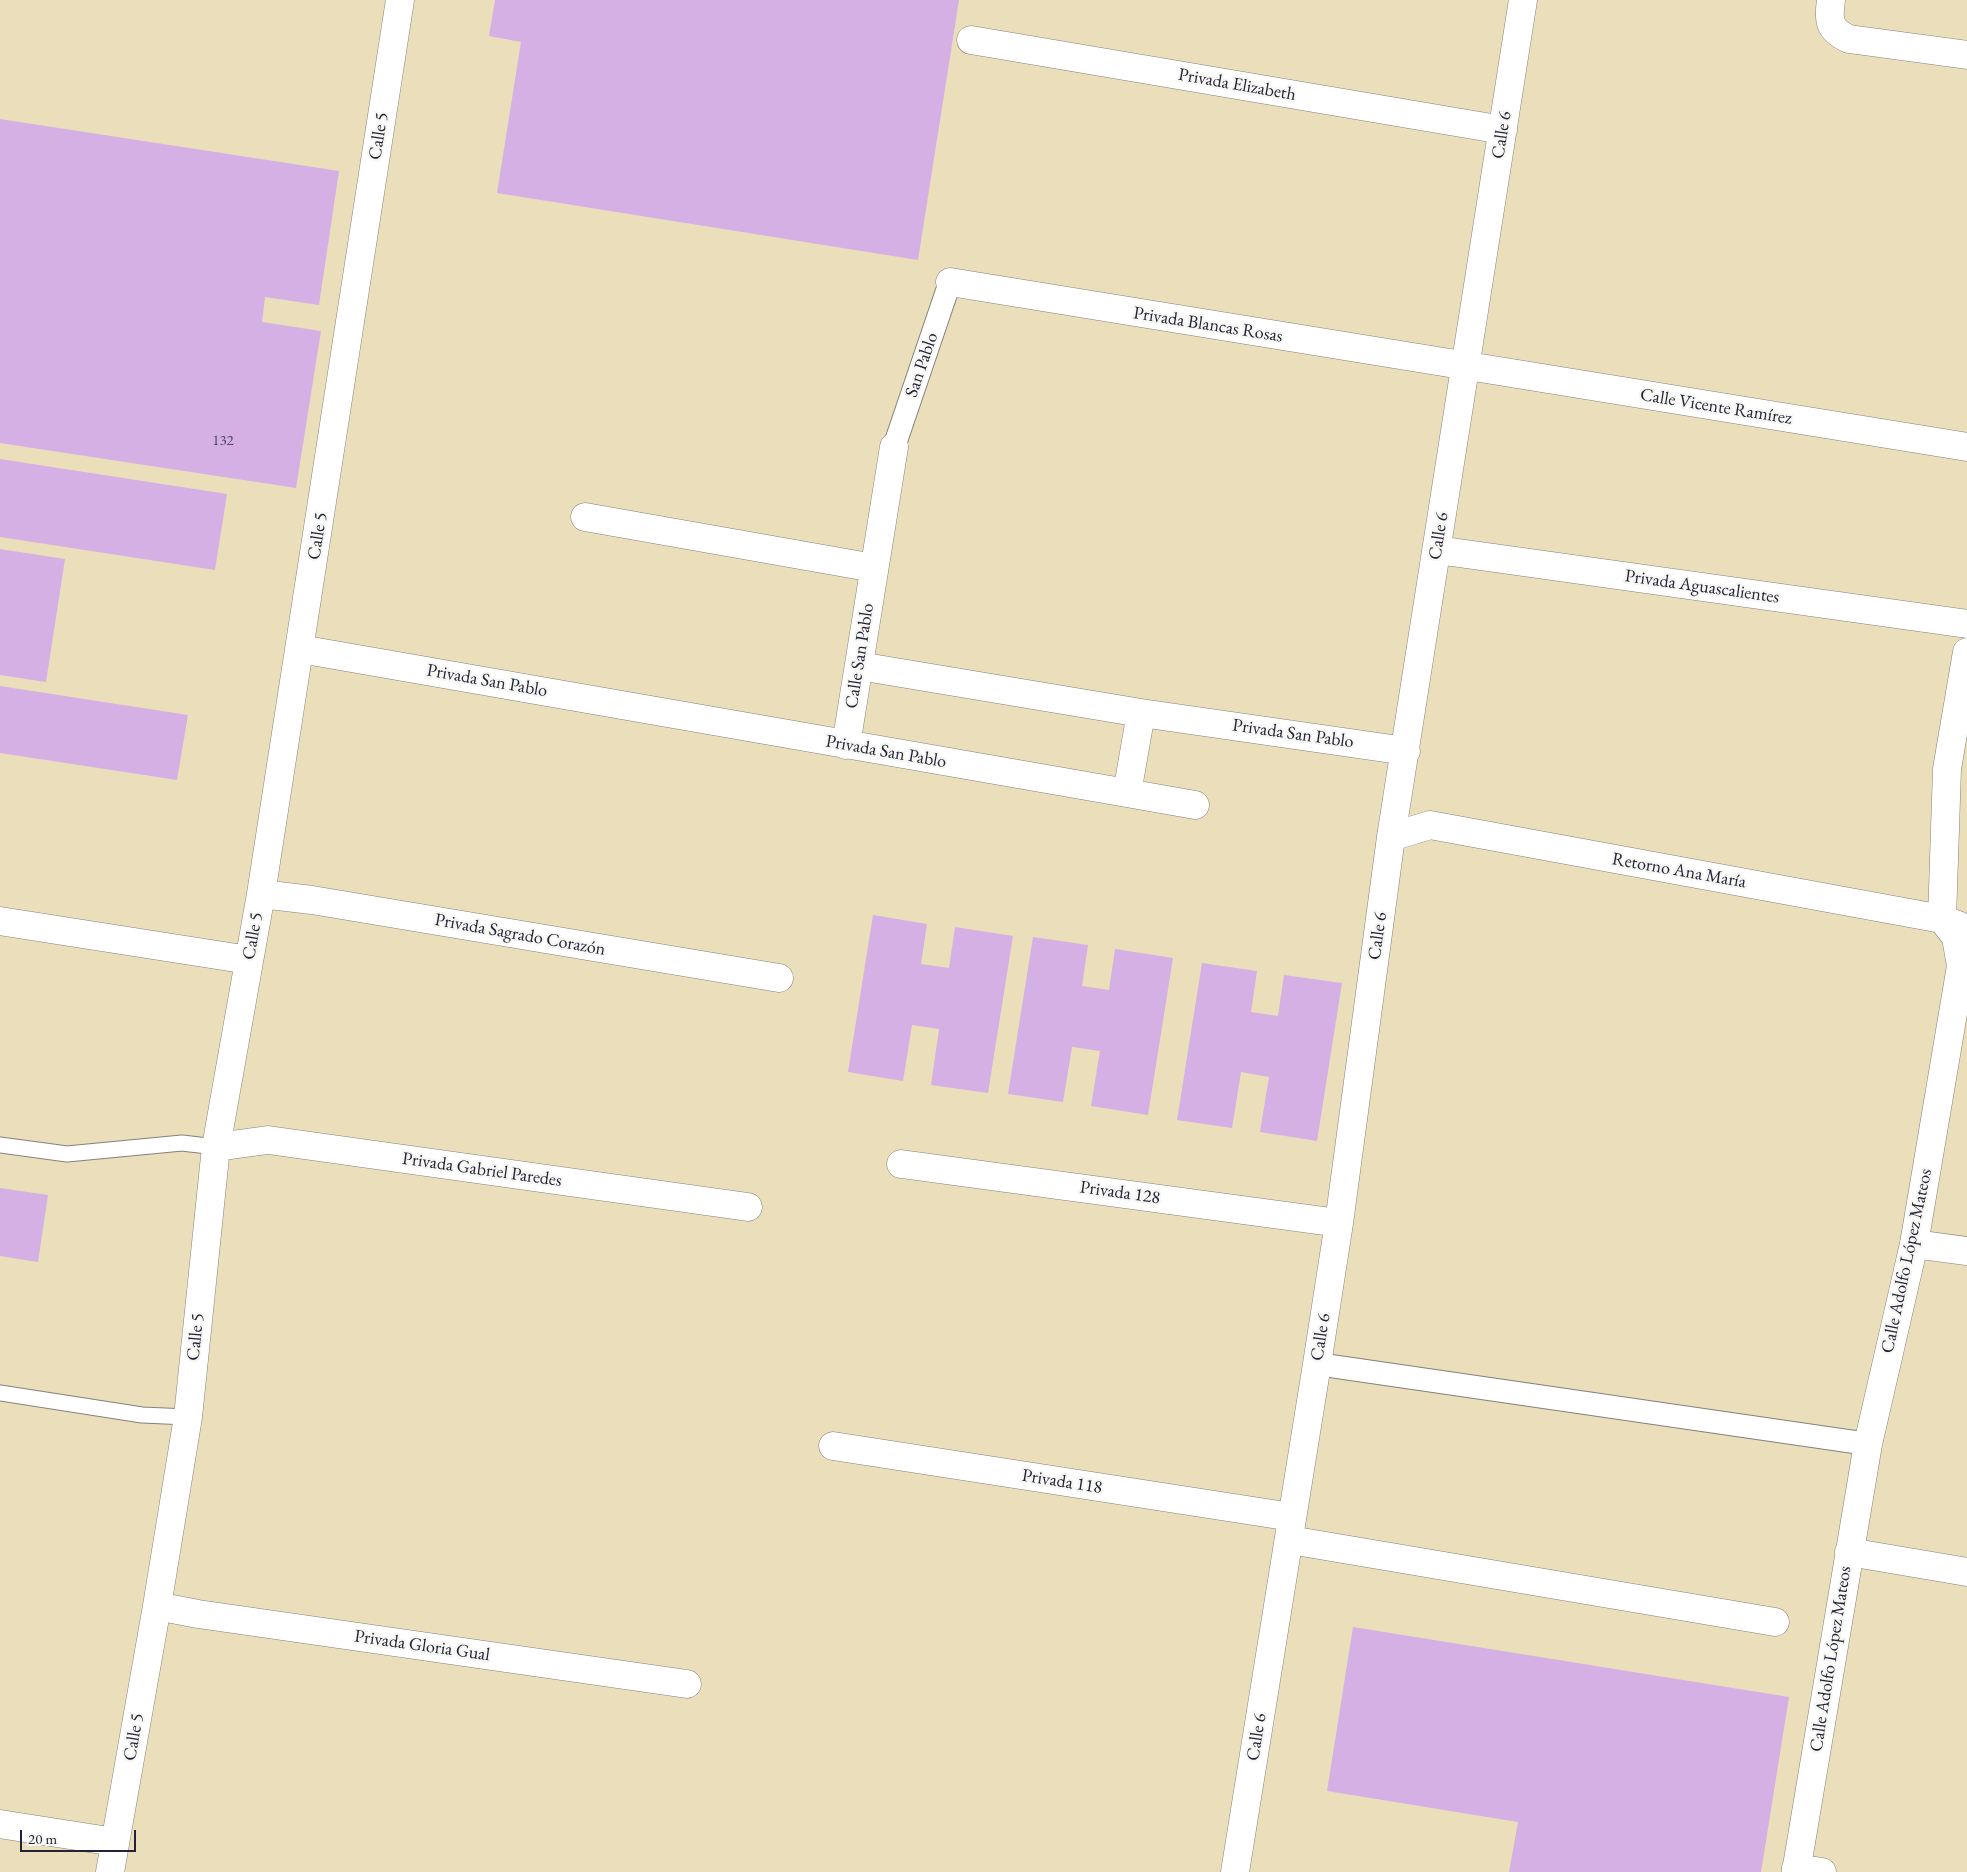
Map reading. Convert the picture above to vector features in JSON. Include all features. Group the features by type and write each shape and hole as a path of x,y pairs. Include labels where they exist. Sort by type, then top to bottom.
{"street":[{"name":"Calle 6","path":"1235,1872 1339,1223 1391,837 1523,0"},
{"path":"1831,0 1829,13 1831,25 1839,34 1849,39 1967,56"},
{"name":"Calle 5","path":"110,1872 188,1417 216,1147 261,894 300,648 392,1"},
{"name":"Privada Elizabeth","path":"971,40 1503,130"},
{"name":"Privada Blancas Rosas","path":"950,282 1466,367"},
{"name":"San Pablo","path":"894,447 950,282"},
{"name":"Calle Vicente Ramírez","path":"1466,367 1967,447"},
{"path":"585,518 874,568 894,447"},
{"name":"Privada Aguascalientes","path":"1436,550 1967,624"},
{"name":"Calle San Pablo","path":"846,745 874,568"},
{"name":"Privada San Pablo","path":"300,648 846,745 1195,804"},
{"path":"1942,919 1946,769 1967,652"},
{"name":"Privada San Pablo","path":"859,666 1141,713 1406,751"},
{"path":"1127,793 1141,713"},
{"name":"Retorno Ana María","path":"1391,837 1430,825 1942,919 1967,928"},
{"name":"Privada Sagrado Corazón","path":"261,894 312,900 779,978"},
{"name":"Calle Adolfo López Mateos","path":"1805,1871 1849,1552 1868,1444 1914,1244 1961,966 1956,937 1942,919"},
{"path":"0,921 249,960"},
{"name":"Privada Gabriel Paredes","path":"216,1147 268,1140 748,1207"},
{"name":"Privada 128","path":"901,1164 1339,1223"},
{"path":"1914,1244 1967,1251"},
{"path":"1317,1364 1868,1444"},
{"name":"Privada 118","path":"832,1446 1291,1528 1775,1622"},
{"path":"1849,1552 1967,1572"},
{"name":"Privada Gloria Gual","path":"157,1606 198,1614 687,1684"},
{"path":"0,1824 115,1842"}],"lane":[{"path":"0,1145 67,1154 182,1143 216,1147"},
{"path":"0,1393 142,1415 188,1417"}],"building":[{"path":"495,0 959,0 918,260 497,193 521,42 489,36"},
{"path":"0,119 339,171 319,305 265,297 262,322 321,331 296,488 0,443"},
{"path":"0,459 227,494 215,570 0,537"},
{"path":"0,549 65,559 46,682 0,675"},
{"path":"0,686 188,715 177,780 0,753"},
{"path":"873,915 927,924 921,964 949,968 955,927 1013,936 988,1093 931,1085 939,1029 912,1025 903,1081 848,1072"},
{"path":"1033,937 1088,945 1082,986 1109,990 1115,949 1173,958 1148,1115 1091,1106 1100,1051 1072,1047 1063,1102 1008,1094"},
{"path":"1202,963 1257,971 1251,1012 1278,1016 1284,975 1342,983 1317,1141 1260,1132 1269,1077 1241,1072 1232,1128 1177,1120"},
{"path":"0,1188 48,1195 38,1262 0,1256"},
{"path":"1353,1627 1789,1697 1761,1872 1509,1872 1518,1822 1327,1791"}]}
